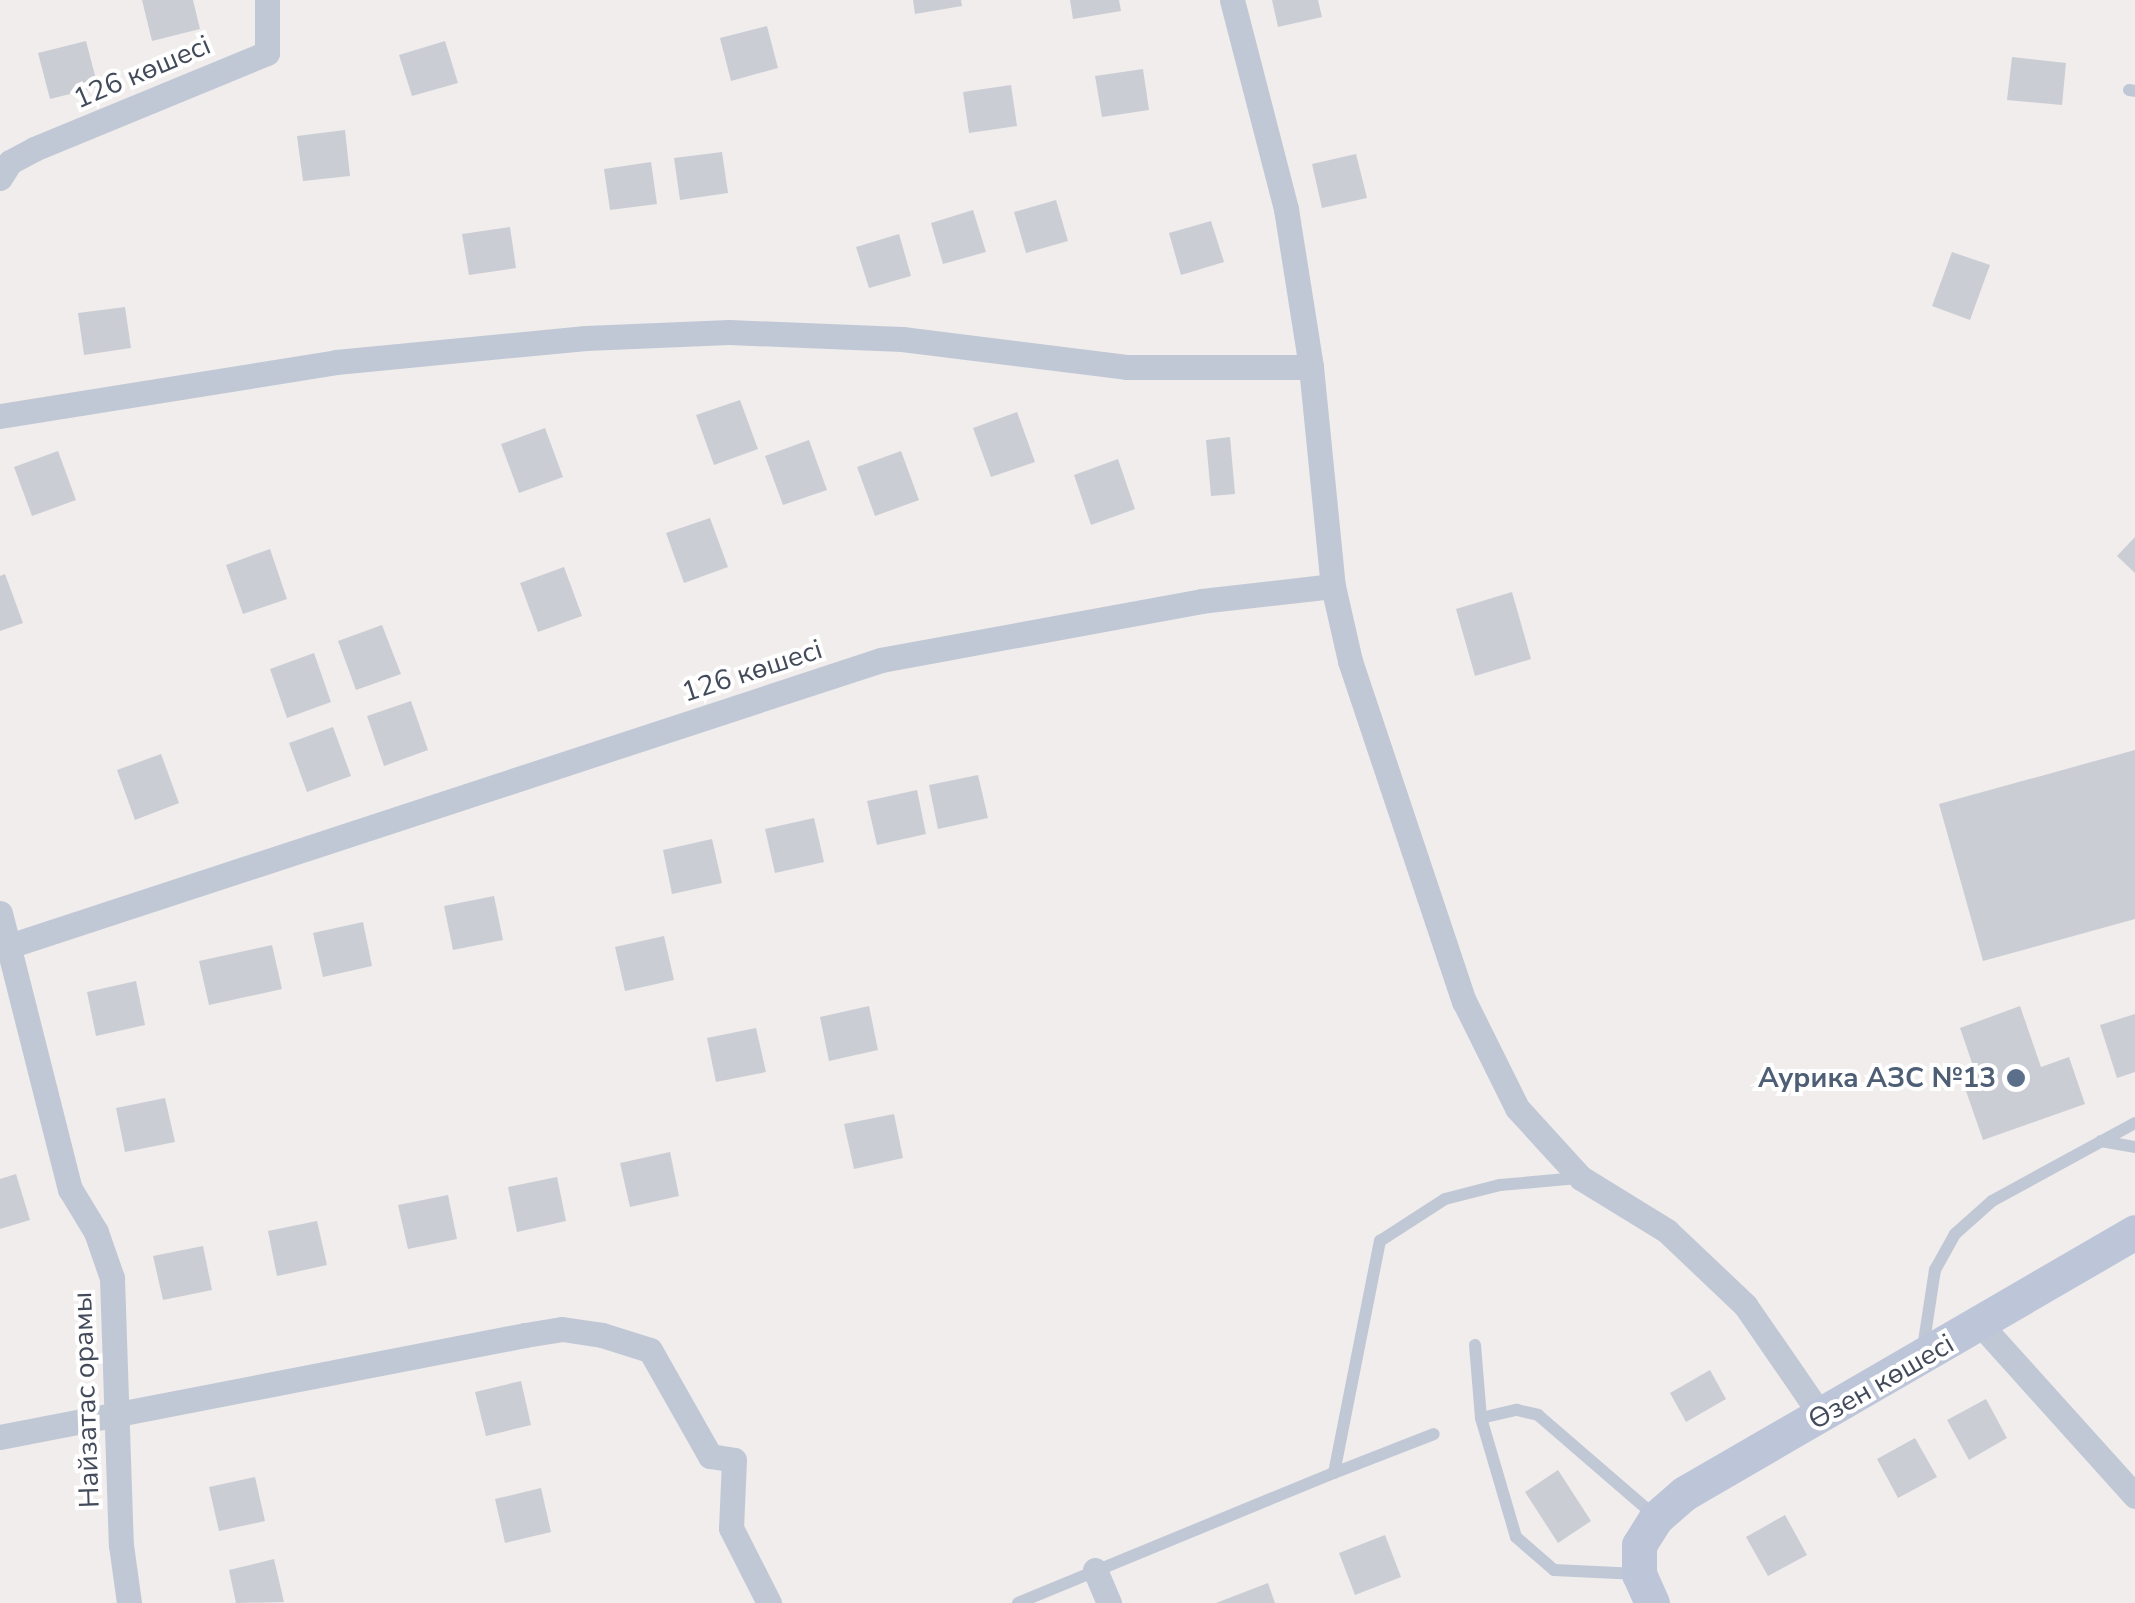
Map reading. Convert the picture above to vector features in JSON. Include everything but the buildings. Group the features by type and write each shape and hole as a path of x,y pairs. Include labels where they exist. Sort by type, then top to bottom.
{"main road":[{"name":"Өзен көшесі","path":"1647,1560 1685,1493 1981,1325 2135,1232"}],"street":[{"name":"126 көшесі","path":"0,178 10,162 34,149 267,53 267,0"},
{"path":"1232,0 1286,209 1311,367 1333,586 1350,661 1464,1000 1517,1108 1581,1178 1667,1231 1745,1305 1821,1414"},
{"path":"0,416 336,362 586,338 729,332 902,339 1126,367 1311,367"},
{"name":"126 көшесі","path":"4,950 881,660 1202,601 1333,586"},
{"name":"Найзатас орамы","path":"0,913 4,950 70,1189 96,1232 112,1278 120,1414 121,1546 129,1603"},
{"path":"1981,1325 2135,1496"},
{"path":"0,1437 525,1334 562,1329 602,1334 650,1350 710,1456 734,1460 731,1528 769,1603"},
{"path":"1095,1570 1109,1603"}],"lane":[{"path":"1922,1357 1935,1270 1954,1234 1992,1201 2135,1124"},
{"path":"2101,1141 2135,1147"},
{"path":"1334,1473 1380,1241 1445,1199 1500,1185 1581,1178"},
{"path":"1475,1345 1481,1418 1516,1537 1535,1559 1573,1573 1647,1560 1538,1415 1517,1410 1481,1418"},
{"path":"1018,1603 1434,1434"}],"place":[{"name":"Аурика АЗС №13","path":"2016,1078"}]}
